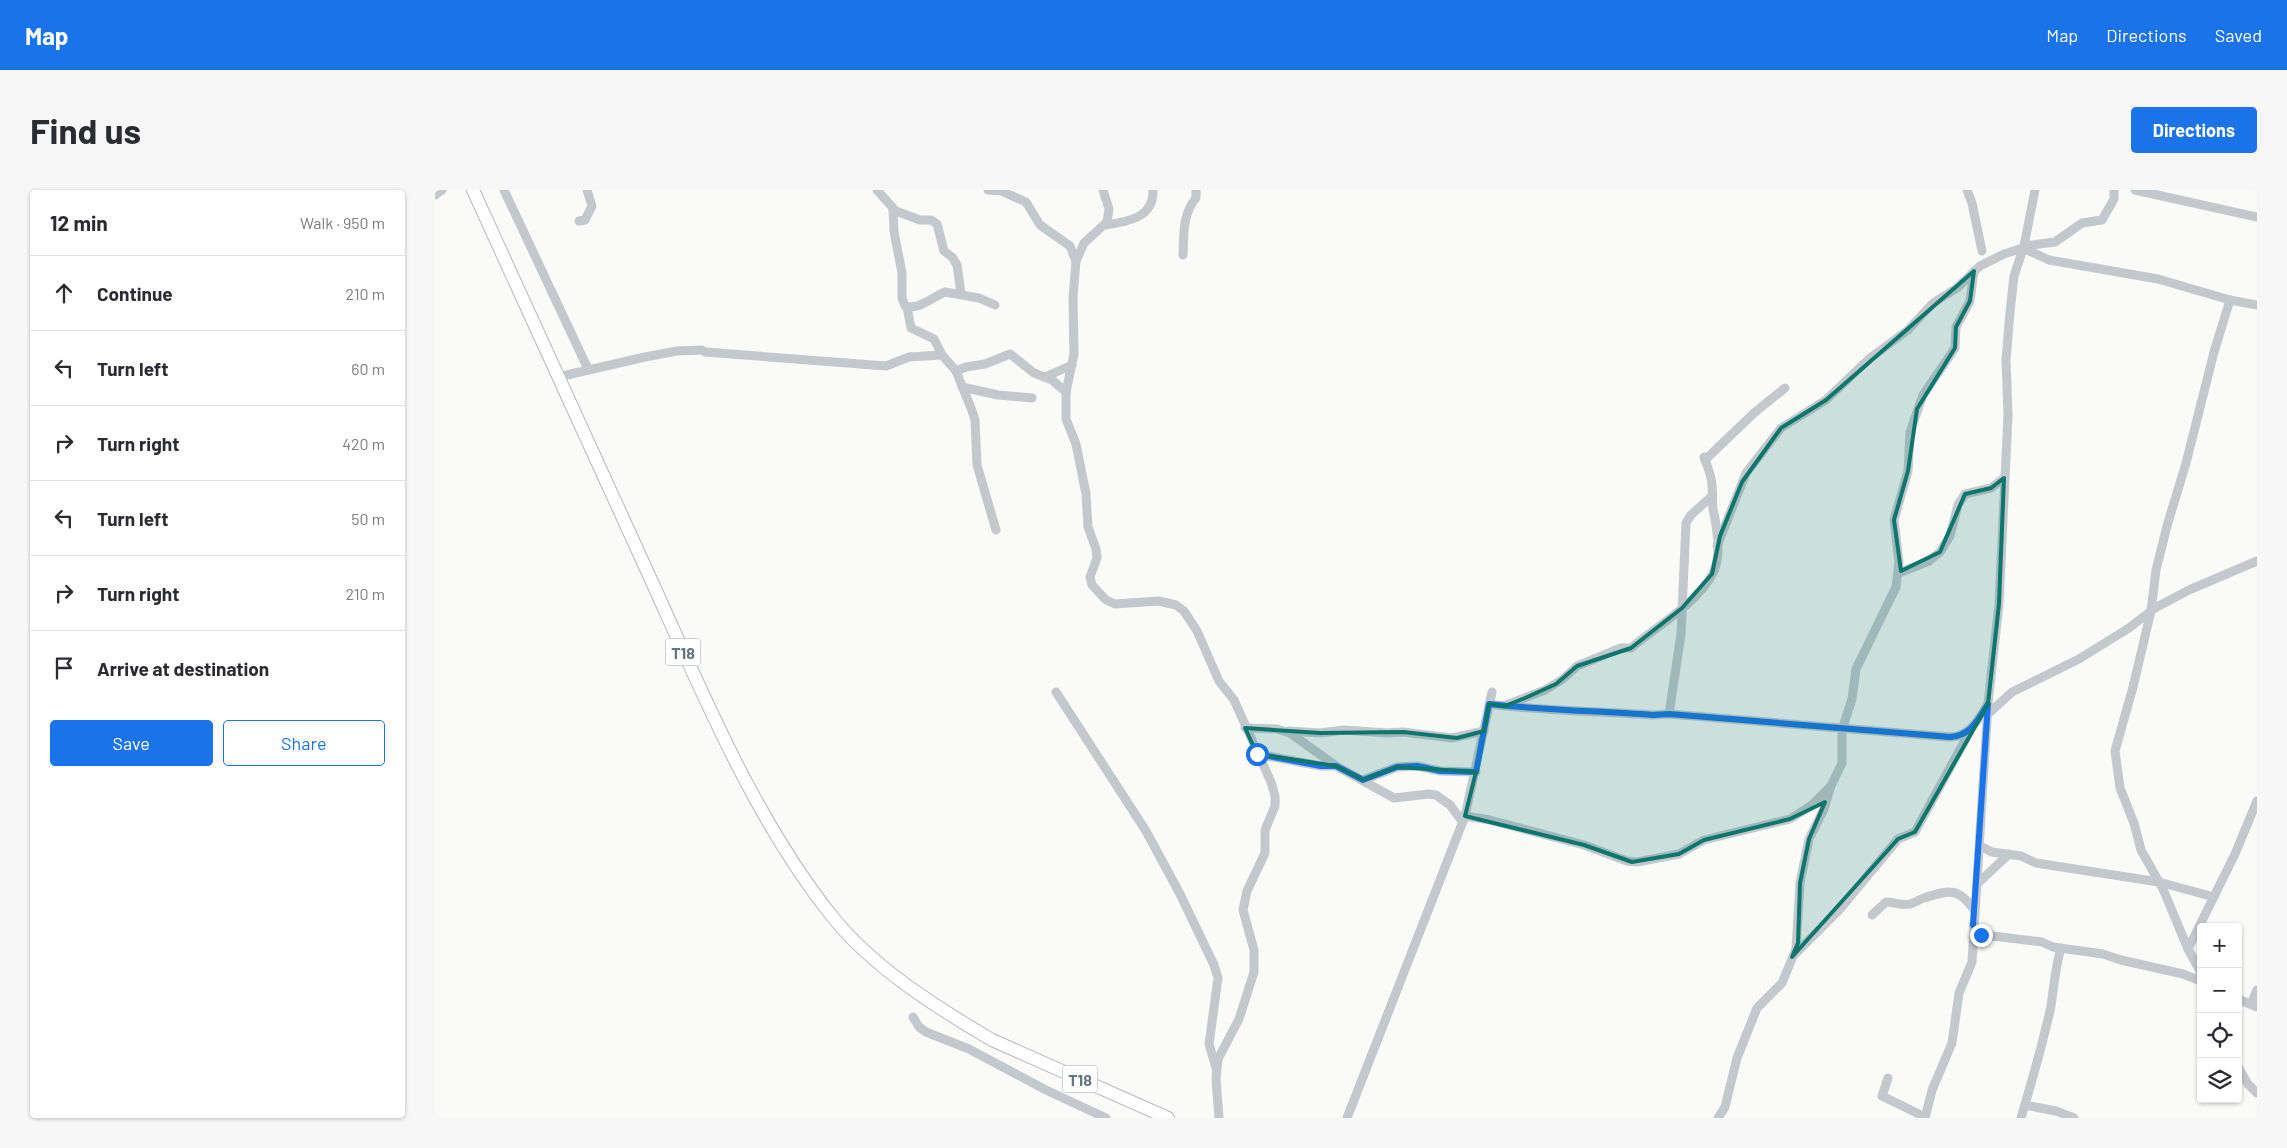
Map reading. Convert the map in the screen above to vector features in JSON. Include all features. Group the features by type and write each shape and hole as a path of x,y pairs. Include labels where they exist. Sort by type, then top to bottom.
{"highway":[{"name":"T18","path":"473,190 679,643 740,768 782,846 832,916 865,950 910,987 969,1027 991,1040 1169,1118"}],"street":[{"path":"435,195 442,190"},
{"path":"504,190 588,369"},
{"path":"579,221 585,220 592,206 587,190"},
{"path":"877,190 893,210 894,232 902,272 902,298 904,305 907,307 911,328 933,338 955,371 975,420 977,465 996,530"},
{"path":"988,190 1001,191 1026,202 1040,225 1070,246 1076,261"},
{"path":"1103,190 1109,209 1105,225"},
{"path":"1153,190 1152,202 1143,214 1124,222 1105,225 1083,244 1076,261 1073,298 1075,337 1067,392 1067,419 1076,444 1087,501 1088,526 1096,549 1097,558 1090,577 1092,585 1107,600 1115,604 1159,601 1176,605 1184,612 1197,631 1219,682 1234,700 1273,788 1275,806 1265,830 1263,859 1247,891 1243,910 1254,950 1254,972 1239,1019 1221,1050 1217,1070 1219,1118"},
{"path":"1183,255 1186,216 1196,198 1196,190"},
{"path":"1967,190 1972,203 1982,251"},
{"path":"1888,1078 1882,1096 1925,1118 1932,1090 1952,1043 1959,993 1972,962 1988,704 1998,609 2008,415 2006,360 2014,276 2023,247 2035,190"},
{"path":"1717,546 1746,473 1781,428 1826,400 1871,358 1908,330 1933,303 1957,288 1988,261 2023,247 2055,242 2082,223 2102,220 2114,199 2114,190"},
{"path":"2135,190 2257,217"},
{"path":"893,210 919,220 931,220 937,224 944,251 952,257 957,265 961,294"},
{"path":"2023,247 2049,260 2157,280 2230,300 2257,305"},
{"path":"1718,1118 1725,1107 1737,1058 1757,1008 1782,983 1797,943 1800,883 1809,839 1824,809 1841,763 1841,730 1852,699 1857,665 1879,620 1895,594 1899,573 1894,520 1908,471 1910,432 1923,395 1955,348 1956,327 1970,301 1974,272"},
{"path":"907,307 931,301 945,292 979,298 995,305"},
{"path":"2198,968 2159,882 2141,850 2134,823 2120,788 2115,754 2151,611 2156,570 2167,526 2230,300"},
{"path":"558,377 677,351 702,350 724,354 886,366 909,357 942,354"},
{"path":"955,371 985,364 1011,354 1034,373 1057,383 1067,392"},
{"path":"1045,377 1072,365"},
{"path":"962,387 998,395 1032,398"},
{"path":"1505,706 1545,690 1563,679 1577,666 1621,648 1631,648 1682,608 1713,572 1716,562 1717,527 1711,479 1704,458 1785,388"},
{"path":"1899,573 1929,561 1940,552 1950,536 1958,505 1965,494 1991,488 2004,478"},
{"path":"1669,714 1681,634 1686,523 1691,515 1712,496"},
{"path":"1988,714 2012,692 2079,659 2129,628 2151,611 2189,590 2257,562"},
{"path":"1056,692 1146,831 1215,965 1218,978 1209,1044 1217,1070"},
{"path":"1347,1118 1464,819 1476,772 1492,692"},
{"path":"1489,704 1653,715 1669,714 1841,730 1950,737 1963,735 1970,731"},
{"path":"1791,958 1839,910 1898,839 1915,832 1970,731 1988,704"},
{"path":"1245,728 1320,733 1344,730 1387,733 1403,732 1452,738 1484,732"},
{"path":"1283,730 1299,738 1336,766 1398,798 1429,794 1437,796 1450,805 1464,819 1490,820 1584,845 1627,861 1637,862 1679,854 1704,840 1790,819 1812,806 1831,786"},
{"path":"1257,754 1321,766 1336,766"},
{"path":"1363,780 1397,767 1417,766 1440,771 1476,772"},
{"path":"2188,949 2214,897 2257,801"},
{"path":"1980,846 1992,852 2021,856 2036,863 2159,882 2214,897"},
{"path":"1977,884 2009,854"},
{"path":"1872,914 1887,902 1909,904 1950,892 1965,896 1975,911"},
{"path":"1973,925 1984,936 2042,942 2061,948 2109,955 2121,960 2183,974 2197,979"},
{"path":"2021,1118 2051,1004 2055,967 2061,948"},
{"path":"2242,1001 2254,1006 2257,990"},
{"path":"913,1017 919,1027 926,1032 969,1049 1046,1090 1106,1118"},
{"path":"2242,1073 2248,1084 2257,1093"},
{"path":"2025,1105 2057,1111 2074,1118"}],"highlighted area":[{"path":"1974,271 1970,301 1956,327 1955,348 1917,409 1908,471 1894,520 1901,571 1940,552 1965,494 1991,488 2004,478 1999,604 1988,704 1915,832 1898,839 1792,957 1798,943 1800,883 1809,839 1825,802 1790,819 1704,840 1679,854 1632,862 1584,845 1465,816 1476,772 1397,767 1363,780 1336,766 1257,754 1245,728 1320,733 1403,732 1457,738 1484,731 1489,704 1505,706 1556,684 1577,666 1631,648 1682,608 1712,574 1720,536 1742,482 1781,428 1826,400"}],"route":[{"path":"1257,754 1313,765 1336,766 1363,780 1397,767 1417,766 1440,771 1476,772 1489,704 1521,708 1653,715 1669,714 1841,730 1950,737 1957,737 1970,731 1988,704 1983,802 1973,925 1981,935"}]}
